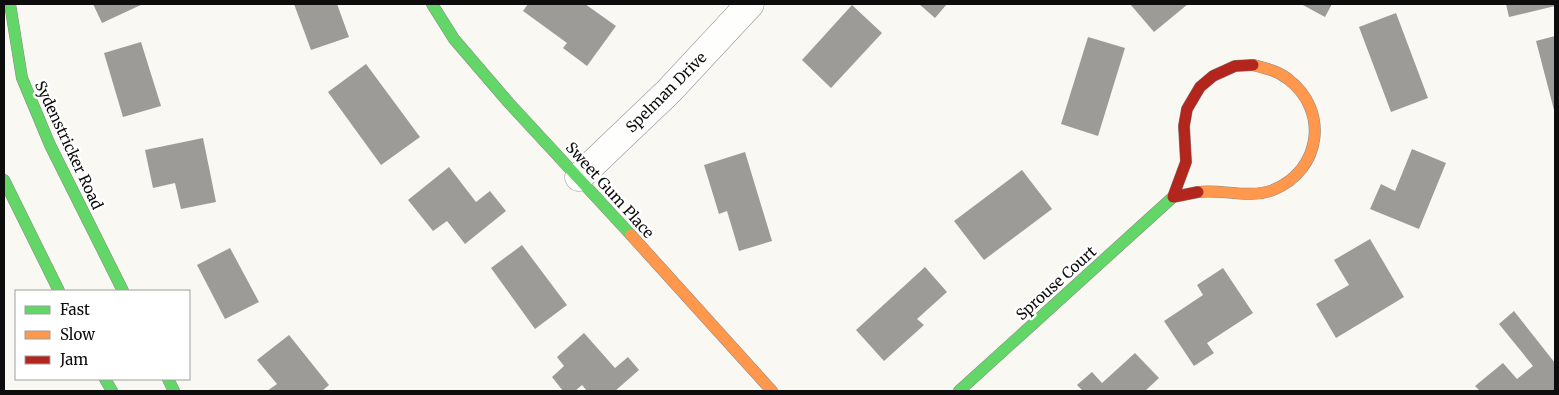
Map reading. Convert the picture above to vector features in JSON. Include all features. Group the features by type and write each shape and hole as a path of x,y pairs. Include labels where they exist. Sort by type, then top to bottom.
{"street":[{"name":"Sydenstricker Road","path":"10,4 22,78 50,145 122,290"},
{"name":"Sweet Gum Place","path":"432,4 454,39 509,103 579,177 772,391"},
{"name":"Spelman Drive","path":"579,177 669,91 750,4"},
{"path":"1253,65 1270,68 1288,78 1302,91 1315,118 1315,144 1308,161 1298,174 1277,188 1257,194 1215,191 1173,197 1186,162 1184,126 1187,109 1200,87 1214,76 1236,66 1253,65"},
{"path":"4,180 59,290"},
{"name":"Sprouse Court","path":"959,391 1173,197"},
{"path":"106,380 112,391"}],"building":[{"path":"93,4 143,4 102,23"},
{"path":"294,4 337,4 349,37 311,50"},
{"path":"528,4 585,4 616,26 587,66 563,48 567,43 523,11"},
{"path":"919,4 947,4 935,18"},
{"path":"1130,4 1188,4 1154,32"},
{"path":"1301,4 1332,4 1325,17"},
{"path":"1506,4 1555,4 1555,6 1509,17"},
{"path":"852,5 882,33 831,88 802,60"},
{"path":"1396,13 1428,98 1391,112 1359,27"},
{"path":"1555,36 1555,110 1554,110 1536,41"},
{"path":"1088,37 1125,48 1098,136 1061,124"},
{"path":"141,42 161,106 123,117 104,53"},
{"path":"366,64 420,137 381,165 328,92"},
{"path":"203,138 216,202 181,209 175,183 153,188 145,150"},
{"path":"1412,149 1446,163 1419,229 1370,209 1381,184 1395,191"},
{"path":"745,152 772,241 739,251 727,211 719,214 704,165"},
{"path":"449,167 476,202 490,191 506,211 465,244 447,221 433,231 408,200"},
{"path":"1022,170 1052,209 984,260 954,221"},
{"path":"1370,239 1404,297 1336,338 1316,304 1349,285 1334,260"},
{"path":"522,245 567,305 535,329 491,268"},
{"path":"230,248 259,302 225,319 197,265"},
{"path":"925,267 947,292 917,319 924,325 884,361 856,330"},
{"path":"1223,268 1253,313 1207,343 1214,353 1194,366 1164,321 1203,295 1197,285"},
{"path":"1514,311 1555,363 1555,391 1480,391 1475,386 1503,363 1517,379 1533,366 1499,324"},
{"path":"584,333 615,368 628,357 639,370 615,391 587,391 582,385 575,391 563,391 552,377 564,366 557,357"},
{"path":"289,335 329,385 322,391 267,391 277,384 257,360"},
{"path":"1135,353 1159,378 1145,391 1083,391 1077,385 1092,372 1102,383"}],"traffic: fast":[{"path":"10,4 22,78 50,145 122,290"},
{"path":"432,4 454,39 509,103 631,235"},
{"path":"4,180 59,290"},
{"path":"959,391 1173,197"},
{"path":"106,380 112,391"},
{"path":"168,380 174,391"}],"traffic: slow":[{"path":"1198,192 1255,194 1273,190 1289,181 1302,169 1310,154 1314,139 1314,122 1310,107 1301,92 1280,74 1253,65"},
{"path":"631,235 772,391"}],"traffic: jam":[{"path":"1198,192 1173,197 1186,162 1184,126 1187,109 1200,87 1213,76 1235,66 1253,65"}]}
